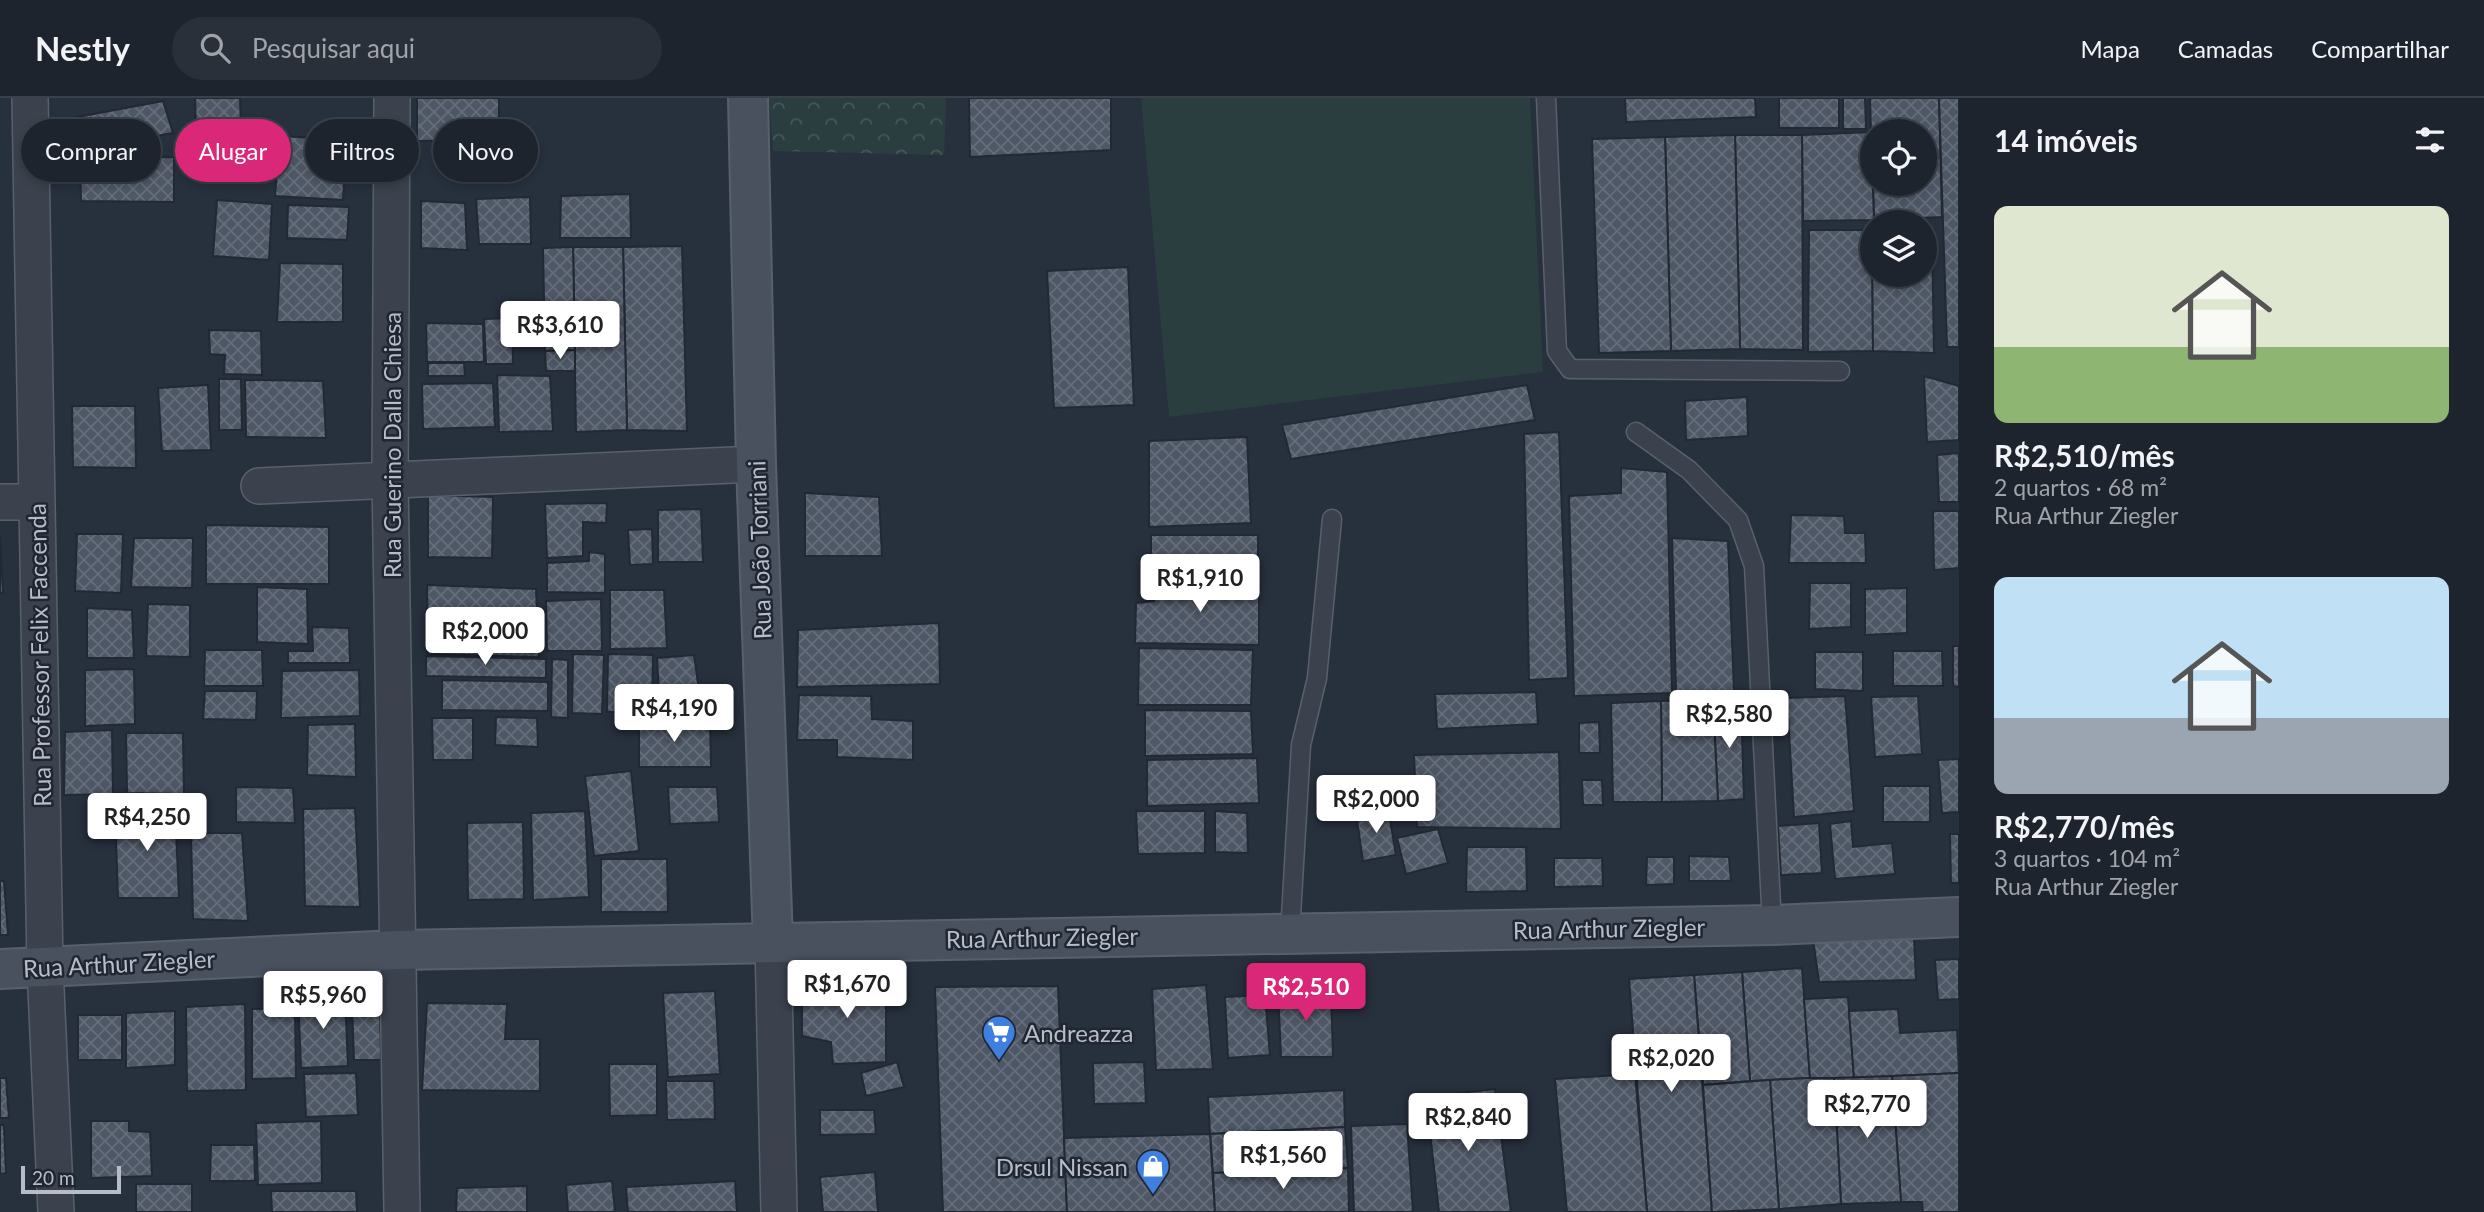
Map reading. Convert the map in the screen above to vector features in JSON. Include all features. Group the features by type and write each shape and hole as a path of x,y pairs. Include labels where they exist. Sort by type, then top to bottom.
{"street":[{"name":"Rua Professor Felix Faccenda","path":"30,98 45,967 56,1212"},
{"name":"Rua Guerino Dalla Chiesa","path":"392,98 390,479 402,1212"},
{"name":"Rua João Torriani","path":"748,98 756,464 773,942 779,1212"},
{"path":"259,486 756,464"},
{"path":"0,502 36,502"},
{"name":"Rua Arthur Ziegler","path":"0,969 397,950 1772,925 1959,917"}],"lane":[{"path":"1546,98 1558,351 1570,369 1840,371"},
{"path":"1636,432 1689,470 1738,520 1754,566 1772,925"},
{"path":"1290,933 1301,745 1317,678 1332,519"}],"green space":[{"path":"769,98 946,98 944,155 773,151"},
{"path":"1141,98 1530,98 1543,372 1169,417"}],"building":[{"path":"195,98 240,98 241,119 196,119"},
{"path":"417,98 499,98 499,119 433,119 433,141 419,141"},
{"path":"969,98 1111,98 1111,150 970,157"},
{"path":"1625,98 1755,98 1756,117 1626,122"},
{"path":"1779,98 1839,98 1839,128 1779,128"},
{"path":"1843,98 1865,98 1866,119 1860,119 1860,129 1843,129"},
{"path":"1870,98 1939,98 1942,217 1937,217 1937,210 1874,210 1873,196 1937,196 1937,119 1871,119"},
{"path":"1939,98 1959,98 1959,347 1947,347"},
{"path":"163,101 173,133 161,135 161,119 72,118"},
{"path":"1860,132 1860,196 1873,196 1874,210 1860,210 1860,220 1803,221 1802,135"},
{"path":"1735,135 1802,135 1803,350 1740,349"},
{"path":"1735,135 1740,349 1671,351 1665,137"},
{"path":"291,137 305,137 305,182 344,182 343,200 275,196 276,182 291,182"},
{"path":"1665,137 1671,351 1599,353 1592,139"},
{"path":"161,157 174,157 174,202 81,201 81,182 161,182"},
{"path":"630,194 631,238 560,238 561,196"},
{"path":"530,197 531,244 479,244 476,199"},
{"path":"217,200 272,204 269,260 213,256"},
{"path":"421,201 465,203 467,250 421,248"},
{"path":"288,205 349,207 347,240 287,238"},
{"path":"1809,230 1860,230 1860,287 1872,287 1873,351 1808,352"},
{"path":"682,246 687,431 627,430 623,247"},
{"path":"573,247 623,247 627,430 576,432"},
{"path":"573,247 575,350 545,351 543,248"},
{"path":"280,263 343,264 343,322 277,322"},
{"path":"1128,267 1134,405 1054,408 1047,271"},
{"path":"1872,287 1933,287 1934,353 1873,351"},
{"path":"512,318 513,364 486,364 484,319"},
{"path":"426,323 483,324 484,362 427,362"},
{"path":"209,330 261,331 262,375 224,374 225,355 210,354"},
{"path":"575,350 575,371 546,371 545,351"},
{"path":"428,363 464,363 465,376 428,376"},
{"path":"497,375 550,376 553,431 499,432"},
{"path":"1924,376 1959,386 1959,440 1927,442"},
{"path":"219,379 241,379 242,430 219,430"},
{"path":"245,380 323,381 326,438 246,437"},
{"path":"493,383 495,427 423,429 422,384"},
{"path":"208,385 211,450 162,451 158,388"},
{"path":"1527,385 1535,420 1291,459 1282,425"},
{"path":"1747,397 1748,436 1686,440 1685,401"},
{"path":"72,406 135,406 136,468 73,467"},
{"path":"1559,432 1568,678 1529,680 1524,434"},
{"path":"1247,437 1251,523 1149,527 1149,441"},
{"path":"1959,453 1959,502 1939,502 1937,455"},
{"path":"1621,468 1667,472 1672,693 1574,696 1569,496 1621,493"},
{"path":"805,493 879,497 882,556 805,556"},
{"path":"428,495 493,497 492,558 428,557"},
{"path":"607,503 606,523 583,522 583,556 547,558 545,504"},
{"path":"701,509 703,562 658,562 658,510"},
{"path":"1933,511 1959,511 1959,568 1934,570"},
{"path":"1791,515 1844,516 1845,533 1865,533 1866,563 1789,563"},
{"path":"206,525 329,527 329,584 206,584"},
{"path":"652,529 653,564 630,565 628,530"},
{"path":"77,534 123,534 121,593 75,591"},
{"path":"1151,535 1258,535 1258,572 1151,572"},
{"path":"0,536 3,593 0,593"},
{"path":"134,538 193,538 192,588 131,587"},
{"path":"1672,538 1728,541 1734,691 1676,692"},
{"path":"589,552 605,554 605,593 547,592 547,563 589,561"},
{"path":"1259,581 1259,645 1135,643 1136,603 1154,601 1154,582"},
{"path":"1810,583 1851,583 1851,627 1809,629"},
{"path":"427,585 536,589 539,657 428,654"},
{"path":"257,587 307,589 308,644 257,642"},
{"path":"1907,588 1907,633 1865,635 1865,589"},
{"path":"610,590 664,590 667,648 610,649"},
{"path":"601,599 602,651 547,651 546,601"},
{"path":"148,604 190,605 190,657 146,656"},
{"path":"87,608 132,610 134,658 87,658"},
{"path":"939,623 940,684 797,687 798,630"},
{"path":"312,627 349,628 350,663 288,663 288,651 313,651"},
{"path":"1953,646 1959,646 1959,687 1953,686"},
{"path":"1139,648 1253,650 1251,705 1138,705"},
{"path":"205,650 262,650 263,686 204,686"},
{"path":"1893,651 1942,651 1943,686 1893,686"},
{"path":"1815,652 1863,652 1863,691 1815,689"},
{"path":"573,654 604,655 602,714 572,713"},
{"path":"608,654 653,655 652,712 607,712"},
{"path":"694,655 699,690 659,694 657,658"},
{"path":"426,656 546,659 546,678 426,676"},
{"path":"552,659 568,660 568,718 551,717"},
{"path":"134,669 135,724 85,726 85,670"},
{"path":"359,670 360,716 281,718 282,671"},
{"path":"442,680 548,682 548,711 442,710"},
{"path":"205,691 257,691 256,720 203,719"},
{"path":"1536,692 1538,724 1437,729 1435,694"},
{"path":"799,695 871,696 872,719 913,721 913,760 837,757 837,740 797,740"},
{"path":"1845,696 1854,811 1794,817 1787,698"},
{"path":"1918,696 1922,754 1875,757 1871,697"},
{"path":"1713,700 1741,701 1744,799 1718,801"},
{"path":"1713,700 1718,801 1662,802 1661,701"},
{"path":"1661,701 1662,802 1613,802 1611,703"},
{"path":"1145,710 1251,711 1253,754 1145,756"},
{"path":"496,717 537,718 538,747 495,745"},
{"path":"432,718 473,718 473,760 433,760"},
{"path":"639,719 710,721 711,767 639,767"},
{"path":"1599,722 1600,753 1579,753 1579,723"},
{"path":"355,724 356,777 307,775 308,725"},
{"path":"112,730 113,794 64,795 65,732"},
{"path":"126,733 183,733 184,794 127,793"},
{"path":"1559,752 1561,829 1417,827 1414,755"},
{"path":"1257,758 1259,803 1147,806 1147,760"},
{"path":"1959,759 1959,812 1942,813 1938,760"},
{"path":"631,771 639,851 594,856 585,776"},
{"path":"1582,780 1602,780 1603,805 1583,805"},
{"path":"1883,786 1930,786 1930,822 1883,822"},
{"path":"236,787 293,788 295,823 236,822"},
{"path":"668,787 717,787 719,822 670,824"},
{"path":"175,808 179,898 118,898 115,809"},
{"path":"355,808 360,907 305,906 303,809"},
{"path":"1388,808 1396,855 1363,861 1356,814"},
{"path":"585,811 589,897 533,900 531,813"},
{"path":"1136,811 1205,811 1205,853 1138,854"},
{"path":"1215,811 1247,813 1248,853 1215,852"},
{"path":"1851,821 1853,847 1892,843 1895,874 1835,879 1830,824"},
{"path":"523,822 524,899 468,900 467,823"},
{"path":"1819,823 1822,873 1781,875 1778,826"},
{"path":"1438,829 1448,863 1406,874 1397,838"},
{"path":"191,833 242,833 248,921 193,919"},
{"path":"1950,834 1959,834 1959,883 1951,883"},
{"path":"1467,847 1526,847 1527,891 1466,892"},
{"path":"1689,856 1729,857 1731,881 1689,881"},
{"path":"1647,857 1674,857 1674,884 1646,885"},
{"path":"1554,858 1602,858 1603,886 1554,887"},
{"path":"601,859 667,859 668,912 601,912"},
{"path":"0,881 4,881 8,935 0,935"},
{"path":"1914,937 1916,980 1819,982 1813,939"},
{"path":"1959,959 1959,999 1938,1000 1935,960"},
{"path":"1802,968 1810,1078 1750,1081 1742,972"},
{"path":"1742,972 1750,1081 1703,1085 1694,975"},
{"path":"1694,975 1712,1212 1647,1212 1629,979"},
{"path":"886,982 886,1062 833,1064 831,1042 802,1036 802,984"},
{"path":"1206,985 1213,1069 1156,1070 1152,989"},
{"name":"Andreazza","path":"1058,986 1067,1212 943,1212 935,987"},
{"path":"1331,989 1333,1057 1281,1057 1278,990"},
{"path":"715,991 720,1074 668,1077 663,993"},
{"path":"298,995 345,996 348,1066 301,1068"},
{"path":"1265,995 1270,1055 1228,1058 1225,997"},
{"path":"1848,997 1854,1078 1810,1078 1804,999"},
{"path":"380,1003 381,1060 354,1060 352,1004"},
{"path":"427,1003 507,1004 505,1039 540,1039 540,1091 422,1090"},
{"path":"245,1004 246,1090 187,1091 186,1007"},
{"path":"295,1008 296,1078 252,1079 252,1009"},
{"path":"1898,1009 1900,1033 1957,1030 1959,1073 1854,1078 1849,1011"},
{"path":"175,1011 175,1065 126,1068 126,1013"},
{"path":"78,1015 122,1015 122,1060 78,1060"},
{"path":"897,1062 904,1087 866,1096 861,1073"},
{"path":"1144,1062 1146,1103 1094,1104 1093,1063"},
{"path":"609,1064 657,1064 657,1115 610,1116"},
{"path":"356,1073 358,1115 306,1117 304,1074"},
{"path":"1959,1073 1959,1212 1923,1212 1922,1202 1901,1202 1892,1076"},
{"path":"1635,1074 1647,1212 1567,1212 1555,1079"},
{"path":"1892,1076 1901,1202 1841,1204 1834,1078"},
{"path":"0,1078 6,1078 9,1118 0,1118"},
{"path":"1834,1078 1841,1204 1779,1209 1770,1080"},
{"path":"1770,1080 1779,1209 1712,1212 1703,1085"},
{"path":"666,1081 714,1081 715,1119 667,1120"},
{"path":"1495,1089 1511,1212 1439,1212 1426,1097"},
{"path":"1344,1090 1345,1127 1210,1134 1208,1097"},
{"path":"820,1110 874,1110 876,1134 820,1135"},
{"path":"91,1121 129,1121 129,1131 150,1132 152,1176 91,1178"},
{"path":"321,1121 322,1183 258,1185 256,1123"},
{"path":"1407,1124 1413,1212 1354,1212 1351,1126"},
{"path":"0,1125 4,1125 6,1173 0,1174"},
{"path":"1345,1127 1348,1168 1213,1173 1210,1134"},
{"path":"1210,1134 1215,1212 1067,1212 1064,1138"},
{"path":"211,1145 254,1145 255,1181 210,1181"},
{"path":"1348,1168 1349,1212 1215,1212 1213,1173"},
{"path":"875,1172 878,1212 823,1212 820,1177"},
{"path":"612,1181 615,1212 568,1212 566,1185"},
{"path":"735,1181 737,1212 628,1212 626,1187"},
{"path":"136,1184 192,1184 192,1212 136,1212"},
{"path":"527,1186 527,1212 456,1212 457,1188"},
{"path":"271,1191 356,1191 357,1212 272,1212"}],"place":[{"name":"Andreazza","path":"999,1062"},
{"name":"Drsul Nissan","path":"1153,1196"}]}
